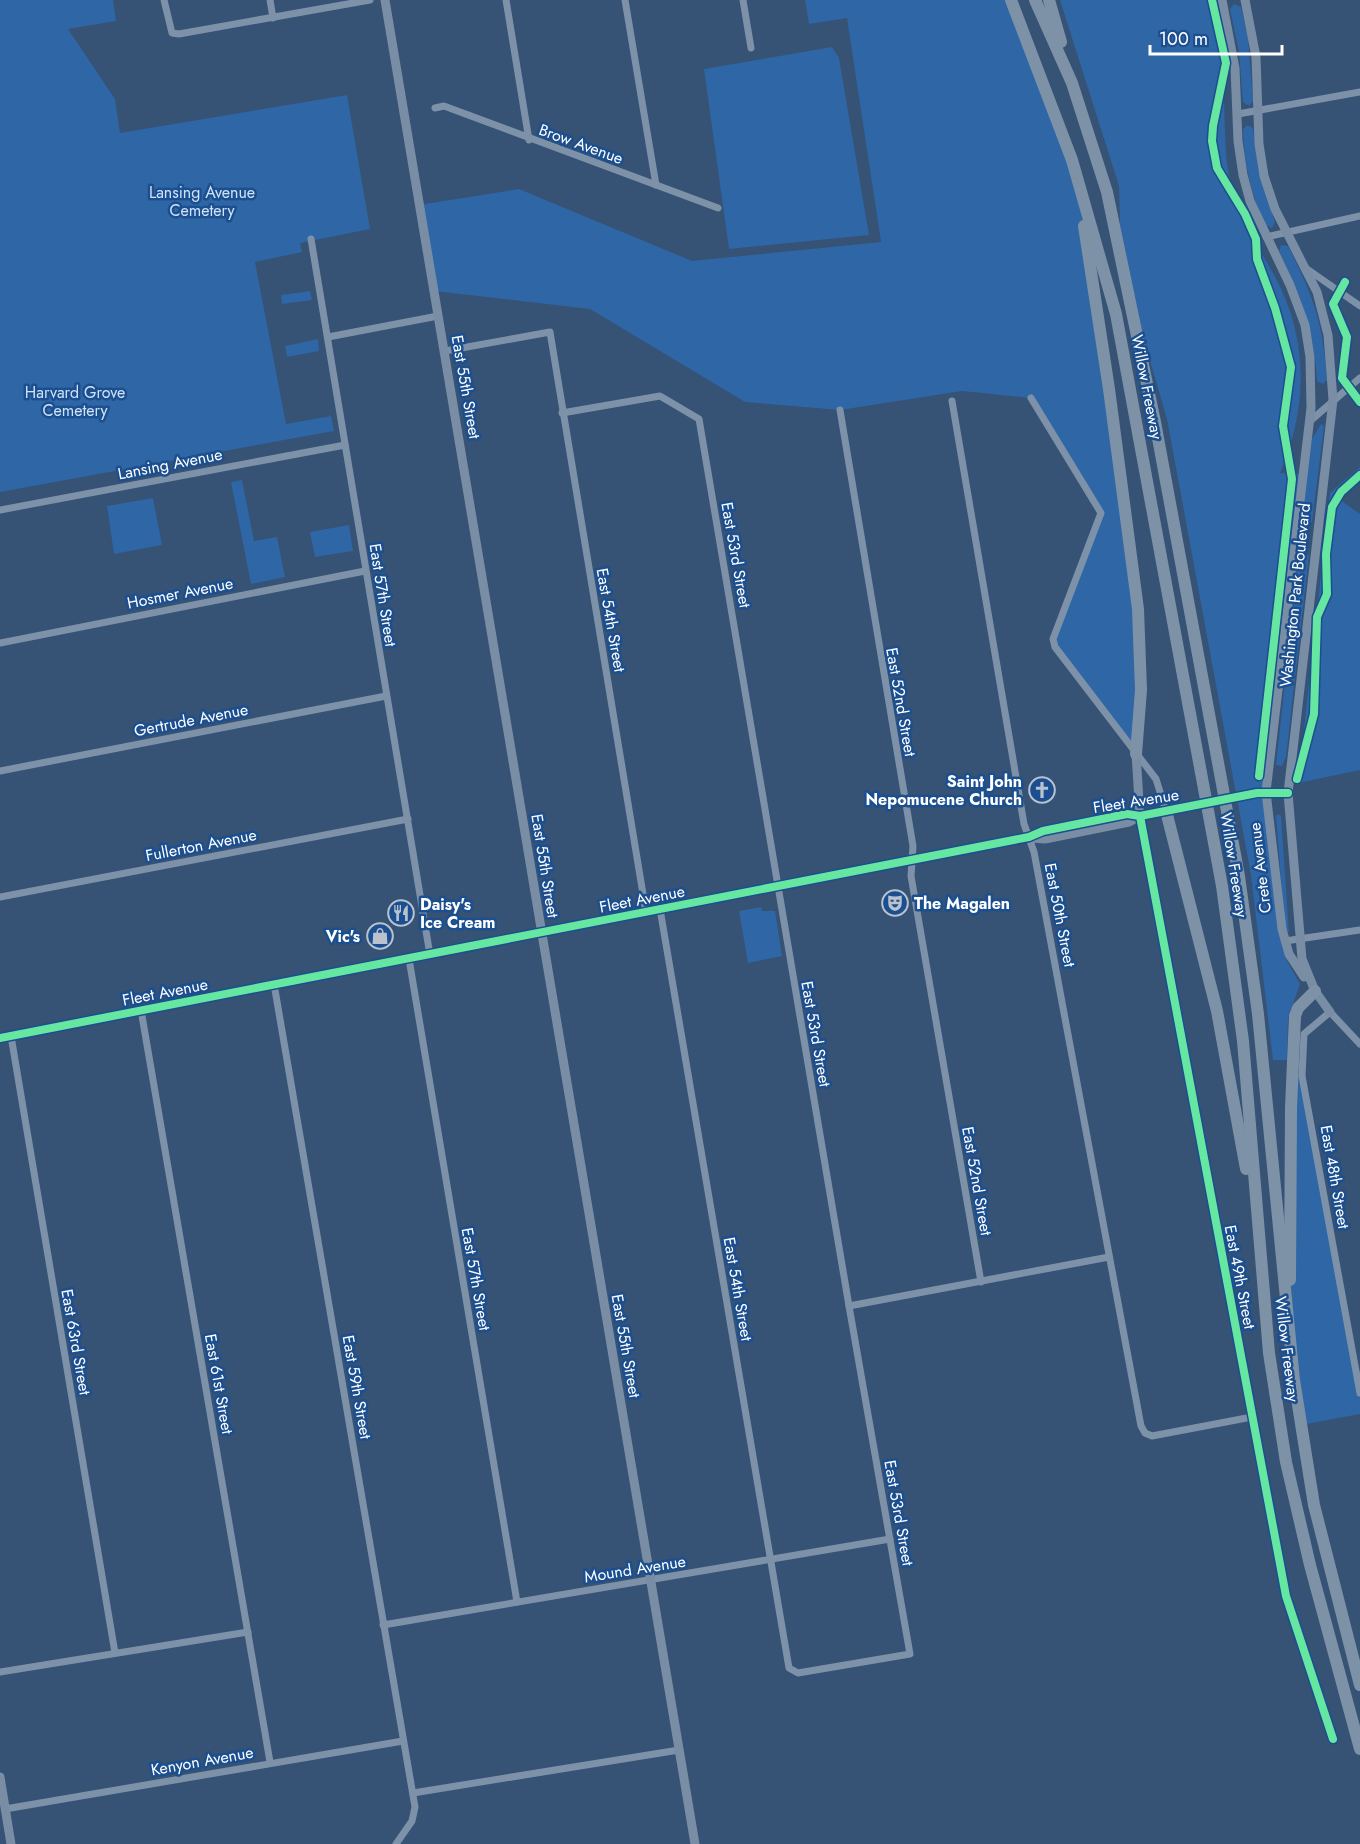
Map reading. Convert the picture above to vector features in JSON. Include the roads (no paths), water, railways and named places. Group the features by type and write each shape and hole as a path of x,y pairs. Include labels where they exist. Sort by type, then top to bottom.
{"highway":[{"name":"Willow Freeway","path":"1010,0 1017,13 1072,160 1116,314 1222,886 1243,1041 1269,1353 1287,1462 1310,1566 1360,1749"},
{"name":"Willow Freeway","path":"1035,0 1072,84 1107,192 1155,422 1239,876 1258,1014 1294,1380 1314,1505 1360,1685"},
{"path":"1049,0 1072,84"},
{"path":"1072,160 1094,286 1138,609 1141,690 1136,754"},
{"path":"1172,809 1217,1011 1258,1234"},
{"path":"1289,1323 1291,1108 1295,1016 1298,1008 1315,991"}],"street":[{"path":"164,0 172,33 179,34 370,0"},
{"path":"270,0 273,18"},
{"name":"East 55th Street","path":"385,0 695,1844"},
{"path":"506,0 529,140"},
{"path":"625,0 656,185"},
{"path":"743,0 751,48"},
{"name":"Washington Park Boulevard","path":"1222,0 1233,50 1242,175 1250,201 1290,285 1305,325 1310,357 1309,422 1266,792"},
{"name":"Washington Park Boulevard","path":"1245,0 1256,57 1259,144 1264,176 1275,209 1317,292 1328,336 1333,400 1288,793"},
{"path":"1238,114 1360,92"},
{"name":"Brow Avenue","path":"435,108 444,106 529,140 718,208"},
{"path":"1266,237 1360,216"},
{"name":"East 57th Street","path":"311,239 430,955"},
{"name":"Washington Park Boulevard","path":"1307,269 1360,306"},
{"path":"328,337 438,316"},
{"name":"East 54th Street","path":"445,351 550,332 646,912"},
{"path":"1309,422 1360,378"},
{"name":"East 53rd Street","path":"562,413 660,396 699,419 910,1654 798,1673 792,1672"},
{"path":"1031,398 1101,513 1053,639 1055,647 1156,779 1172,809"},
{"name":"East 50th Street","path":"952,401 1024,824 1034,852 1141,1426 1145,1433 1152,1436 1252,1417"},
{"name":"East 52nd Street","path":"840,410 913,846 911,876 921,938 981,1282"},
{"name":"Lansing Avenue","path":"0,510 345,445"},
{"name":"Hosmer Avenue","path":"0,643 365,571"},
{"name":"Gertrude Avenue","path":"0,771 386,696"},
{"path":"1136,754 1140,816"},
{"name":"Crete Avenue","path":"1266,792 1285,941 1292,960 1315,991"},
{"name":"Fleet Avenue","path":"0,1038 1029,837 1045,839 1129,822 1140,816 1250,794 1288,793"},
{"name":"Crete Avenue","path":"1288,793 1300,939 1306,974 1315,991"},
{"name":"East 49th Street","path":"1140,816 1286,1596 1333,1739"},
{"name":"Fullerton Avenue","path":"0,897 408,819"},
{"name":"East 54th Street","path":"660,909 770,1560 792,1672"},
{"path":"1285,941 1360,930"},
{"name":"East 57th Street","path":"409,959 517,1602"},
{"name":"East 59th Street","path":"274,984 415,1807 412,1821 396,1844"},
{"path":"1315,991 1330,1012 1360,1044"},
{"name":"East 61st Street","path":"141,1010 270,1762"},
{"name":"East 48th Street","path":"1330,1012 1304,1034 1302,1076 1360,1393"},
{"name":"East 63rd Street","path":"11,1036 115,1653"},
{"path":"849,1306 1109,1257"},
{"name":"Mound Avenue","path":"383,1624 890,1539"},
{"path":"0,1671 248,1632"},
{"name":"Kenyon Avenue","path":"5,1809 403,1741"},
{"path":"412,1793 679,1750"},
{"path":"0,1777 11,1844"}],"place":[{"name":"Saint John Nepomucene Church","path":"1042,790"},
{"name":"The Magalen","path":"895,903"},
{"name":"Daisy's Ice Cream","path":"401,913"},
{"name":"Vic's","path":"380,936"}],"park label":[{"name":"Lansing Avenue Cemetery","path":"202,201"},
{"name":"Harvard Grove Cemetery","path":"75,401"}]}
